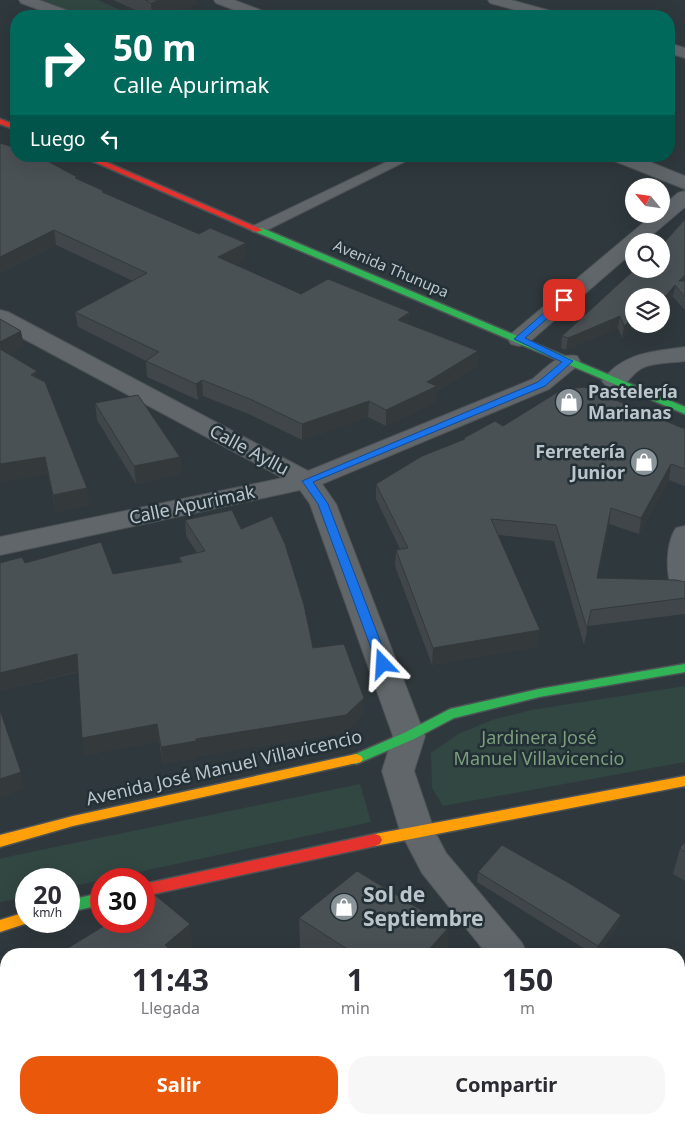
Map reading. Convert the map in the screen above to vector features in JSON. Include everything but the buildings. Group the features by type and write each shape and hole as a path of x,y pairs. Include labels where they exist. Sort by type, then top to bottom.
{"main road":[{"name":"Avenida Thunupa","path":"99,162 685,411"},
{"name":"Avenida José Manuel Villavicencio","path":"0,841 73,821 360,758 409,736 450,714 539,693 685,668"},
{"path":"155,888 416,831 685,781"},
{"path":"0,926 15,921"}],"street":[{"path":"26,0 53,10"},
{"path":"222,0 248,10"},
{"path":"495,0 531,10"},
{"path":"633,162 685,183"},
{"path":"518,339 685,197"},
{"name":"Calle Ayllu","path":"0,317 307,481 323,504 409,736"},
{"path":"614,380 633,364 644,360 685,354"},
{"name":"Calle Apurimak","path":"0,546 307,481 541,384 569,361"},
{"path":"685,534 681,548 685,588"},
{"path":"409,736 398,771 416,831 434,863 504,948"}],"lane":[{"path":"258,229 398,162"}],"green space":[{"path":"42,0 98,0 120,10 68,10"},
{"name":"Jardinera José Manuel Villavicencio","path":"685,686 685,762 443,806 432,788 431,753 458,734 492,720 531,710"},
{"path":"360,784 371,822 155,868 90,868 90,882 80,885 80,868 15,868 15,899 0,902 0,859"}],"traffic: fast":[{"path":"259,230 685,411"},
{"path":"356,759 409,736 450,714 539,693 685,668"},
{"path":"80,904 90,901"}],"traffic: slow":[{"path":"0,841 73,821 356,759"},
{"path":"375,840 685,781"},
{"path":"0,926 15,921"}],"traffic: jam":[{"path":"0,121 10,125"},
{"path":"99,162 259,230"},
{"path":"155,888 375,840"}],"place":[{"name":"Pastelería Marianas","path":"569,402"},
{"name":"Ferretería Junior","path":"644,462"},
{"name":"Sol de Septiembre","path":"344,907"}],"route":[{"path":"383,664 323,504 307,481 541,384 569,361 518,339 564,300"}]}
